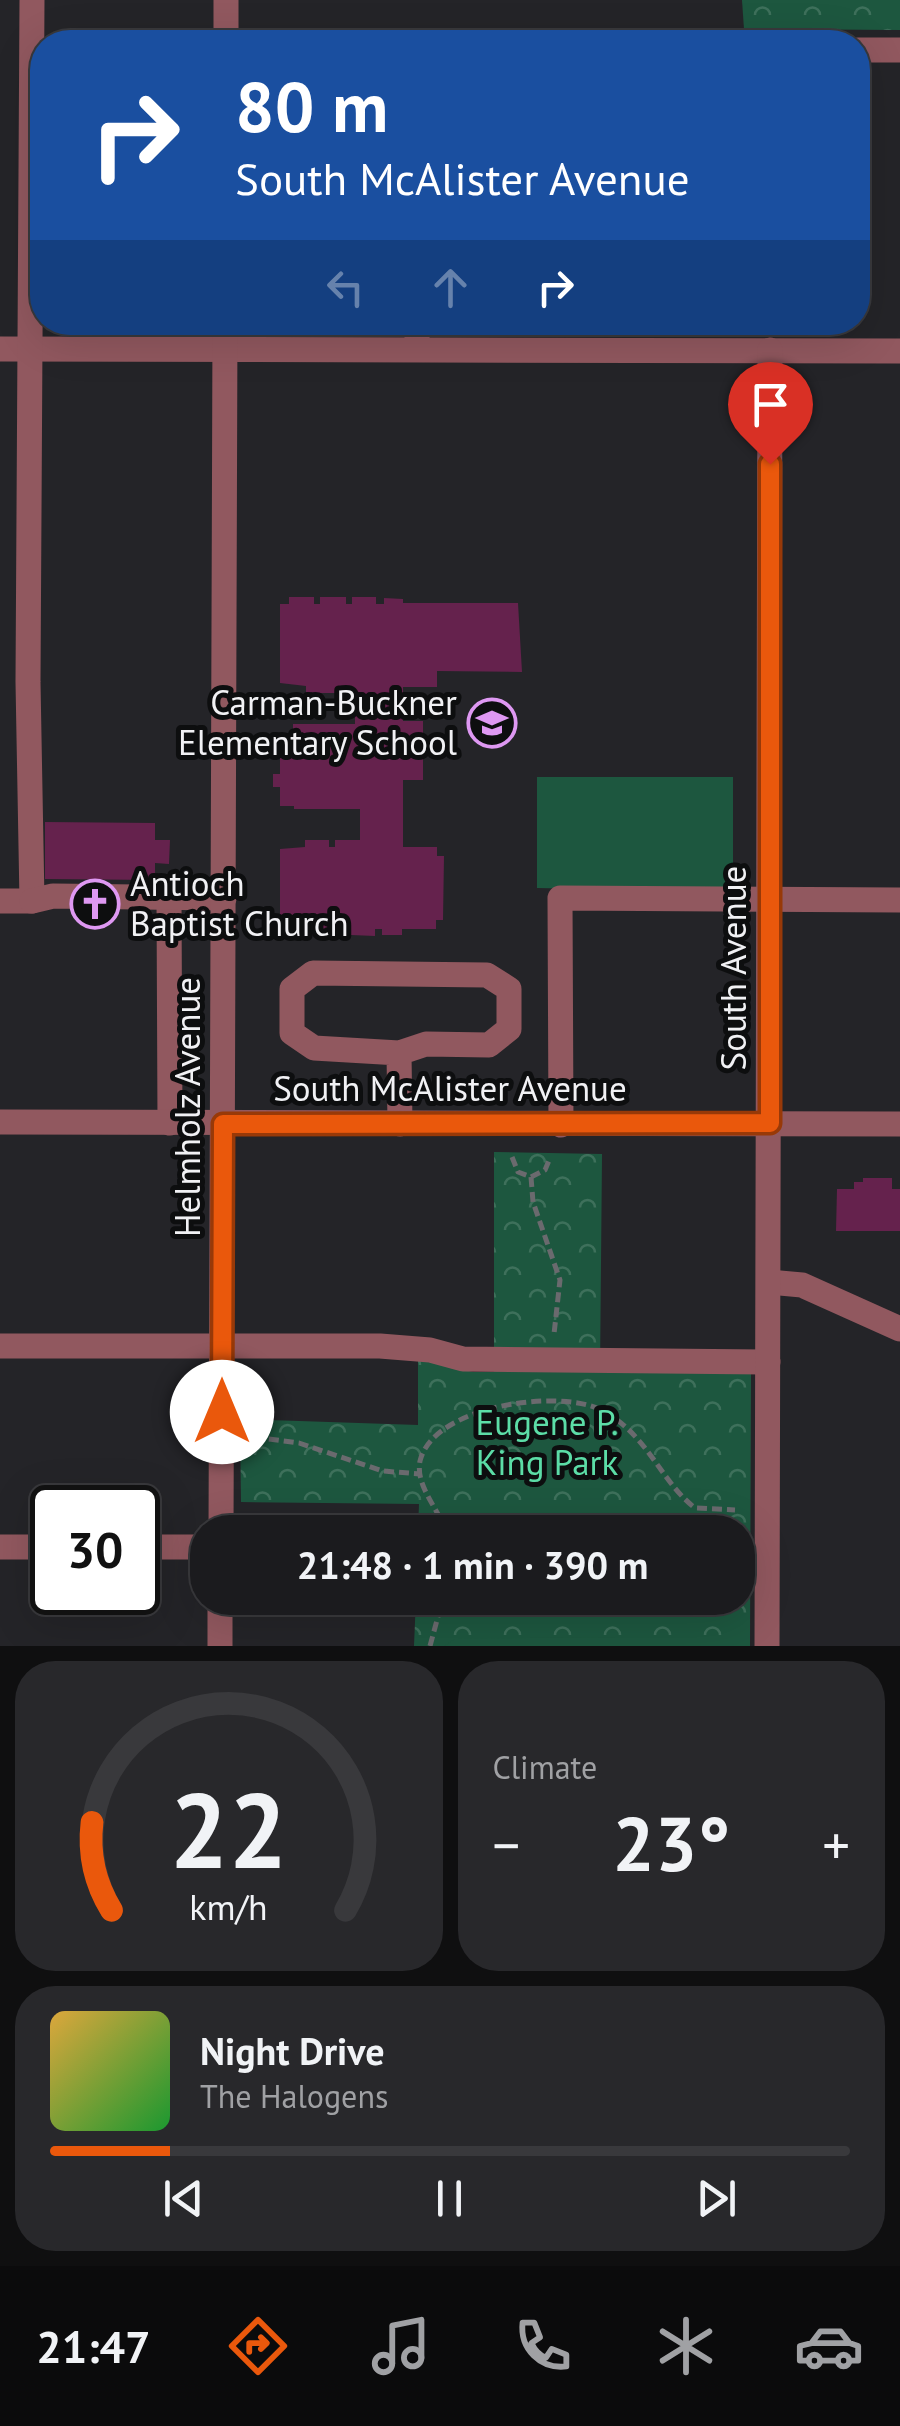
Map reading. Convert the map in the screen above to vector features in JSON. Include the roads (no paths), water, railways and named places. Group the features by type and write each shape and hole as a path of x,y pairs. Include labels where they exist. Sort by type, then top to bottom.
{"street":[{"path":"32,0 32,30"},
{"path":"226,0 226,30"},
{"path":"870,50 900,50"},
{"path":"32,335 28,682 32,901"},
{"name":"Helmholz Avenue","path":"221,1515 225,335"},
{"path":"0,349 224,349 417,336 770,350 900,351"},
{"name":"South Avenue","path":"767,1646 770,350"},
{"path":"0,901 32,901 52,896 224,898"},
{"path":"169,898 170,1124"},
{"path":"561,1125 560,898 900,900"},
{"path":"313,973 487,975 509,990 509,1029 489,1045 426,1044 399,1052 314,1048 292,1033 292,990 313,973"},
{"path":"399,1052 400,1124"},
{"name":"South McAlister Avenue","path":"0,1122 900,1124"},
{"path":"769,1282 802,1285 900,1329"},
{"path":"0,1346 380,1346 430,1350 462,1360 768,1362"},
{"path":"0,1547 30,1547"},
{"path":"160,1547 190,1547"},
{"path":"220,1615 220,1646"}],"place":[{"name":"Carman-Buckner Elementary School","path":"492,723"},
{"name":"Antioch Baptist Church","path":"95,904"}],"park label":[{"name":"Eugene P. King Park","path":"547,1443"}]}
